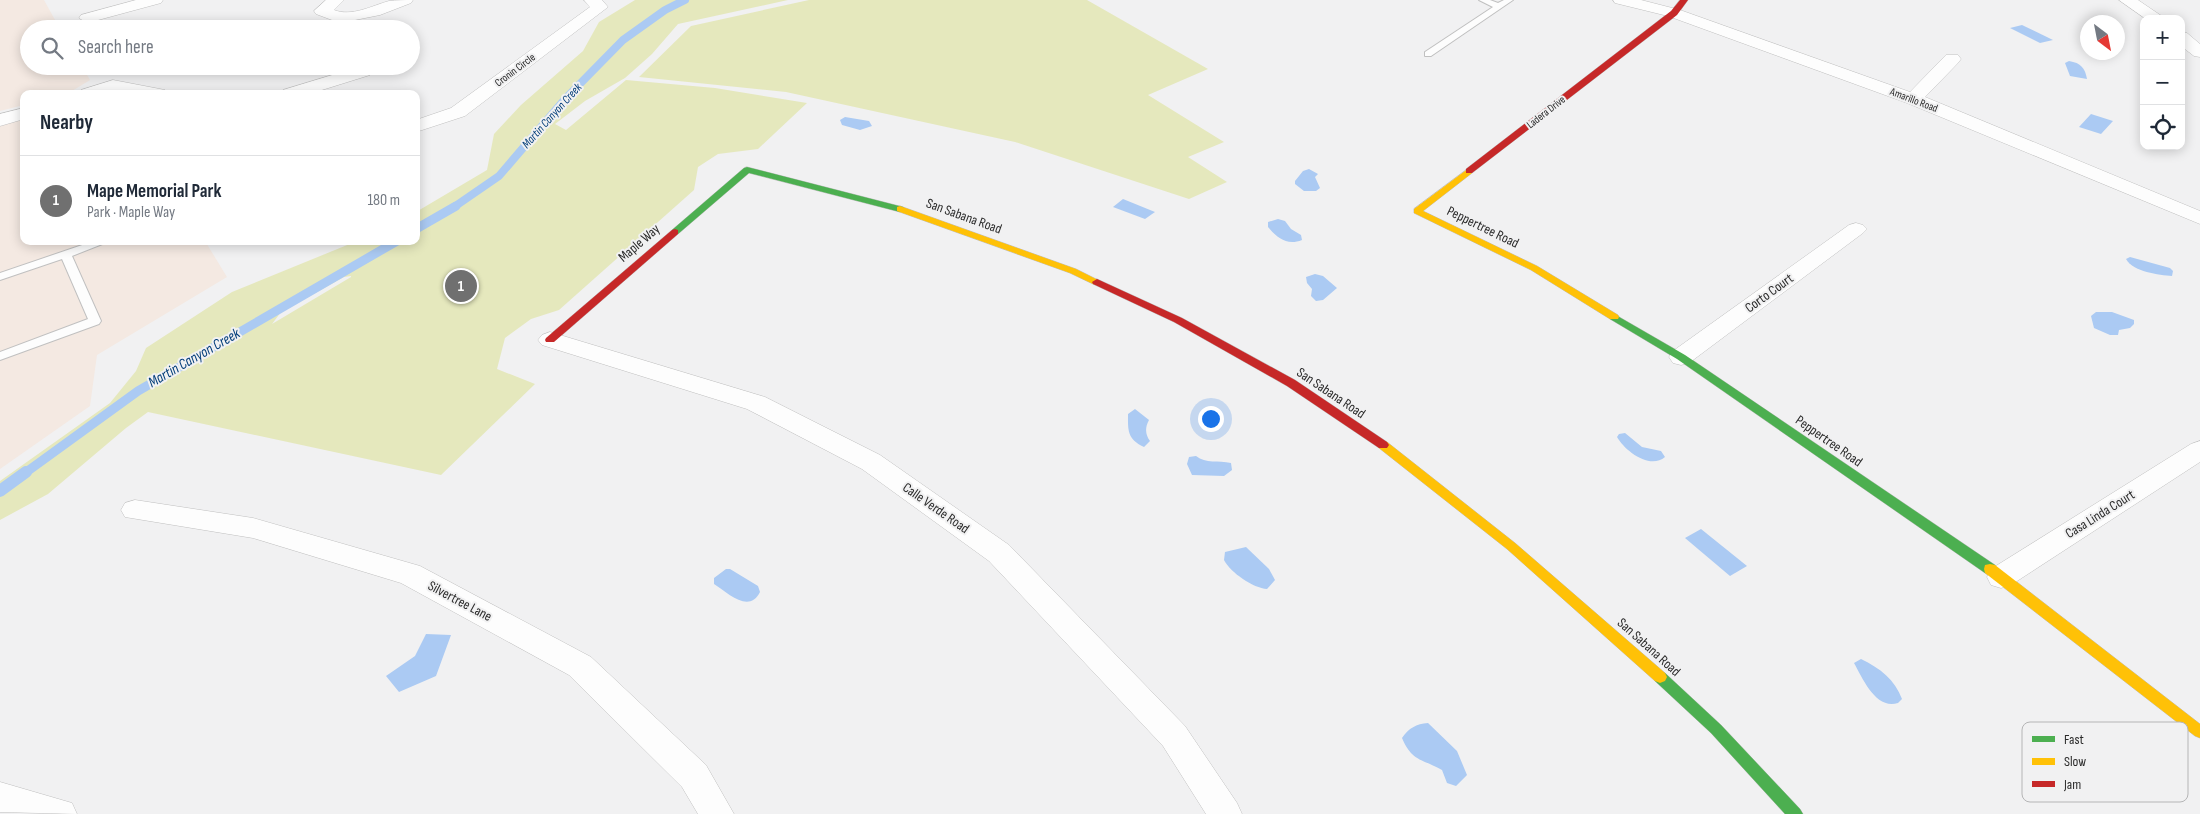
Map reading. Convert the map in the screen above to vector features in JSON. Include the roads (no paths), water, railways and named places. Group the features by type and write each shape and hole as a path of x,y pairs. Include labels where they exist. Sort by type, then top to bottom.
{"street":[{"path":"87,17 155,0"},
{"path":"336,0 322,11 340,18 374,12 405,0"},
{"name":"Cronin Circle","path":"420,125 458,112 600,7 592,0"},
{"name":"Amarillo Road","path":"1621,0 1679,7 1914,100 2200,218"},
{"path":"2128,0 2152,15"},
{"name":"Ladera Drive","path":"1418,211 1679,7"},
{"path":"2185,40 2200,52"},
{"path":"1914,100 1952,59"},
{"path":"303,90 351,75"},
{"path":"94,90 115,77 149,90"},
{"path":"0,120 20,114"},
{"name":"Maple Way","path":"550,340 747,170"},
{"name":"San Sabana Road","path":"747,170 887,204 1073,271 1178,320 1291,383 1397,456 1511,546 1640,659 1716,730 1794,814"},
{"name":"Peppertree Road","path":"1418,211 1534,268 1681,357 2001,577 2187,722"},
{"name":"Corto Court","path":"1681,357 1856,230"},
{"name":"Calle Verde Road","path":"550,340 756,403 871,462 998,553 1174,736 1225,814"},
{"name":"Casa Linda Court","path":"2001,577 2200,450"},
{"name":"Silvertree Lane","path":"135,510 253,528 410,574 580,666 694,776 717,814"},
{"name":"Peppertree Road","path":"2188,723 2200,732"},
{"path":"0,797 60,814"}],"lane":[{"path":"1483,0 1500,6"},
{"path":"1428,54 1509,0"},
{"path":"0,277 94,245"},
{"path":"0,356 95,321 66,255"}],"water":[{"path":"2022,25 2053,40 2040,43 2010,28"},
{"path":"2069,61 2077,63 2082,67 2087,79 2070,76 2065,63"},
{"path":"2091,114 2113,121 2101,134 2079,127"},
{"path":"845,117 869,121 872,126 860,130 842,125 840,120"},
{"path":"1309,169 1318,174 1315,177 1320,188 1316,191 1304,191 1295,184 1295,181 1303,171"},
{"path":"1123,199 1155,212 1145,219 1113,207"},
{"path":"1278,219 1285,221 1291,229 1301,235 1302,240 1292,242 1283,240 1275,235 1268,227 1268,222"},
{"path":"2130,257 2170,268 2173,271 2172,276 2140,270 2126,259"},
{"path":"1315,274 1323,276 1337,288 1323,300 1316,301 1311,296 1312,289 1307,283 1306,277"},
{"path":"2096,312 2112,312 2134,320 2134,324 2130,328 2119,330 2118,335 2110,335 2094,328 2091,316"},
{"path":"1135,409 1149,420 1146,431 1150,441 1144,447 1134,441 1129,429 1128,414"},
{"path":"1625,433 1642,447 1661,451 1665,457 1652,461 1638,457 1626,448 1617,437 1619,434"},
{"path":"1196,456 1208,461 1231,463 1232,470 1224,476 1192,475 1187,464 1189,457"},
{"path":"1701,529 1747,566 1730,576 1685,538"},
{"path":"1246,547 1269,569 1275,580 1267,589 1255,586 1243,579 1224,560 1225,552"},
{"path":"726,569 730,569 758,586 760,592 755,598 744,602 714,584 714,578"},
{"path":"426,634 451,635 436,676 399,692 386,676 415,656"},
{"path":"1861,659 1874,666 1891,680 1902,699 1898,703 1890,704 1883,702 1871,692 1854,663"},
{"path":"1428,723 1457,751 1467,775 1456,786 1447,783 1442,770 1414,756 1402,738 1413,727"}],"waterway":[{"name":"Martin Canyon Creek","path":"454,207 499,176 565,99 623,40 665,10 685,0"},
{"name":"Martin Canyon Creek","path":"420,227 456,206"},
{"name":"Martin Canyon Creek","path":"25,473 138,391 390,245"},
{"name":"Martin Canyon Creek","path":"0,491 26,472"}],"place":[{"name":"Mape Memorial Park","path":"461,286"}]}
